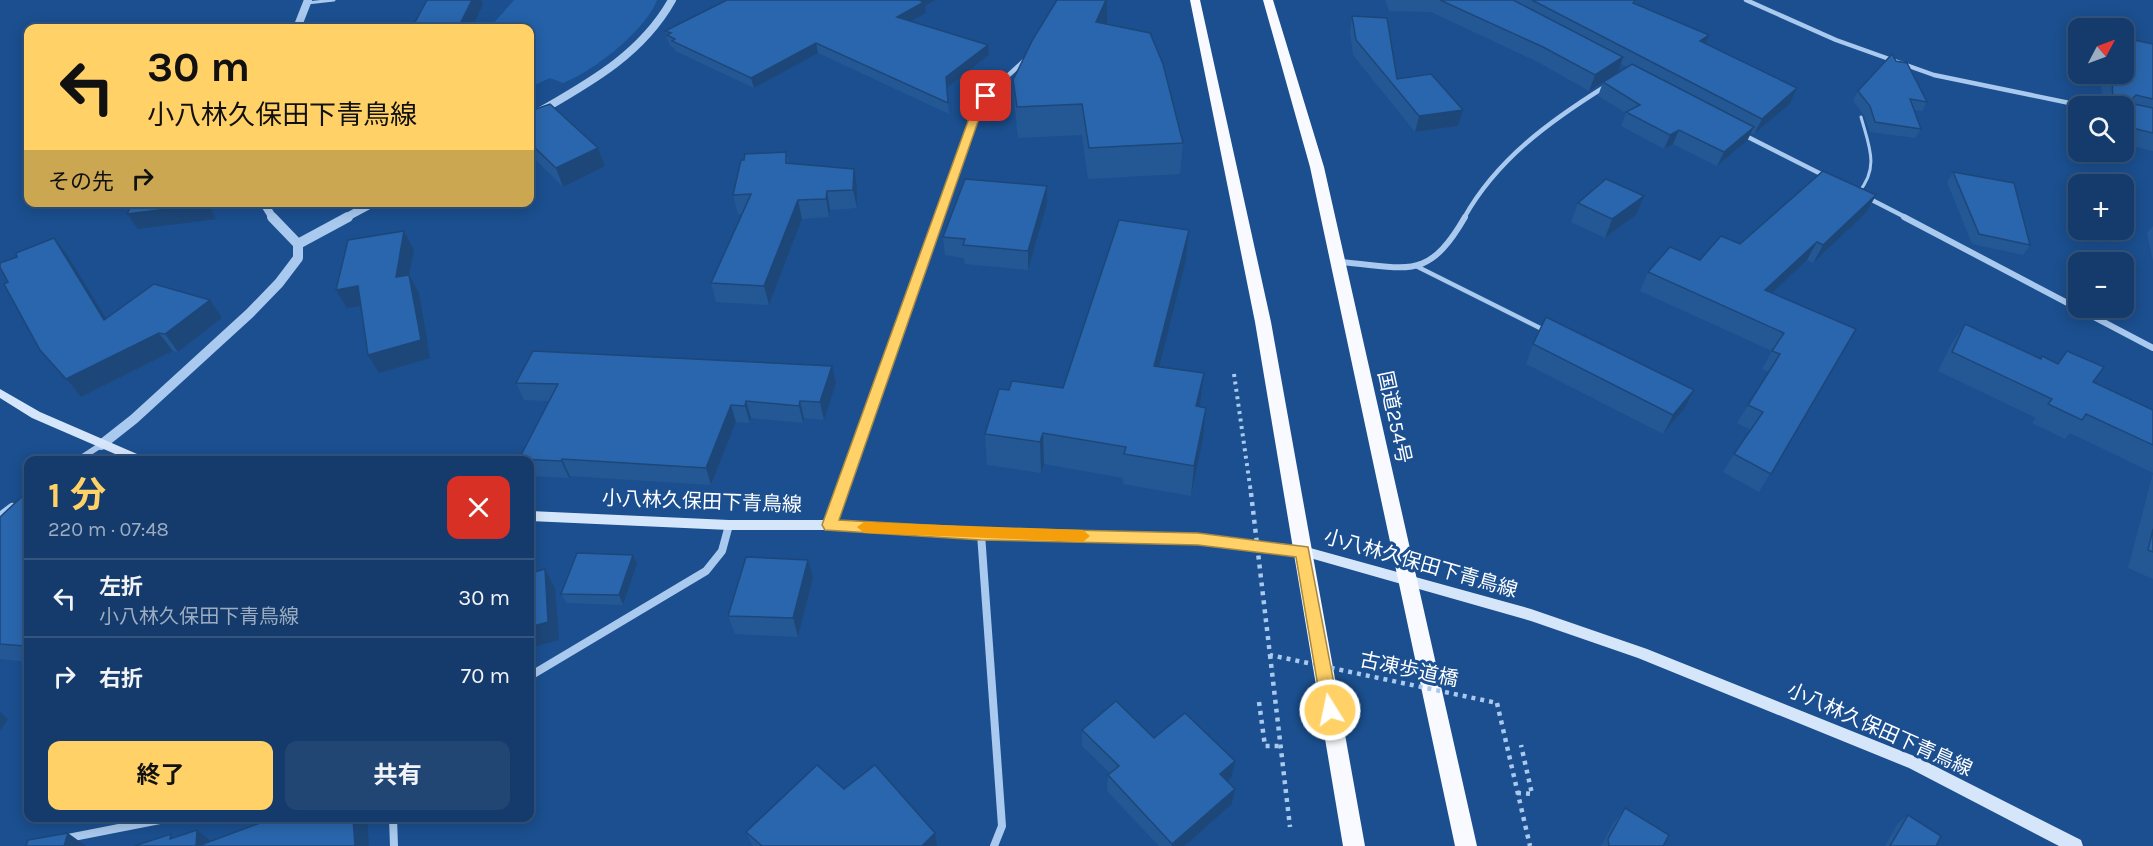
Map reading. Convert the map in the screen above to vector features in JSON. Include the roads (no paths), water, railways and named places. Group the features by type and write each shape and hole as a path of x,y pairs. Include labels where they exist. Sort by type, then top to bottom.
{"highway":[{"path":"1195,0 1263,322 1354,846"},
{"name":"国道254号","path":"1268,0 1317,167 1466,846"}],"main road":[{"path":"0,393 36,415 129,456"},
{"name":"小八林久保田下青鳥線","path":"534,516 729,525 830,525 981,534 1198,539 1303,551 1531,615 1642,653 1791,711 1914,763 2075,846"}],"street":[{"path":"534,115 610,69 649,34 672,0"},
{"path":"1746,0 1836,40 1934,75 2068,103"},
{"path":"299,24 308,2"},
{"path":"830,525 977,110 986,96 1034,52"},
{"path":"1339,262 1418,267 1435,258 1447,245 1485,182 1582,101 1616,80"},
{"path":"1731,128 1837,182"},
{"path":"1848,188 2153,348"},
{"path":"84,456 142,412 250,314 298,258 298,244 267,212 265,207"},
{"path":"298,244 366,207"},
{"path":"0,516 19,502"},
{"path":"534,674 706,571 722,551 729,525"},
{"path":"981,534 1002,826 994,846"},
{"path":"61,839 149,822"},
{"path":"393,822 394,846"}],"lane":[{"path":"308,2 334,0"},
{"path":"1858,193 1873,173 1873,158 1861,117"},
{"path":"1418,267 1479,300 1550,333"}]}
